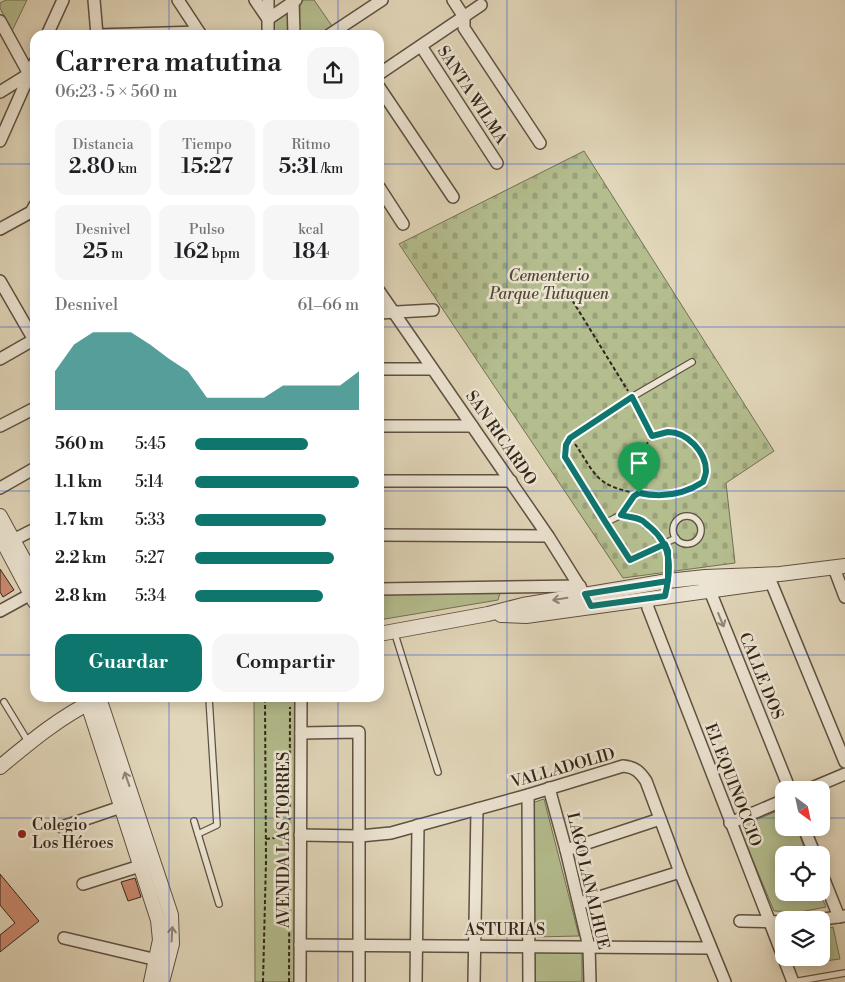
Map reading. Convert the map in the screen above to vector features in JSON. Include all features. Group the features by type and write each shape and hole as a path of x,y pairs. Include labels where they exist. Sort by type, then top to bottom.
{"street":[{"path":"49,30 62,0"},
{"path":"94,0 96,30"},
{"path":"178,0 198,30"},
{"path":"254,0 268,18"},
{"path":"268,0 268,30"},
{"path":"337,30 382,0"},
{"path":"453,0 464,17 464,28 540,143"},
{"path":"268,18 294,1"},
{"path":"294,1 294,30"},
{"path":"384,71 480,5"},
{"path":"0,21 30,74"},
{"name":"SANTA WILMA","path":"421,46 497,163"},
{"path":"0,92 30,74"},
{"path":"0,141 30,74"},
{"path":"384,94 453,197"},
{"path":"384,194 404,224"},
{"path":"0,229 30,214"},
{"path":"0,281 30,332"},
{"name":"SAN RICARDO","path":"384,298 511,481 585,596"},
{"path":"384,312 433,310"},
{"path":"0,358 30,341"},
{"path":"384,369 432,368"},
{"path":"0,426 30,411"},
{"path":"384,426 472,426"},
{"path":"0,488 30,471"},
{"path":"384,481 511,481"},
{"path":"0,516 4,542 30,592"},
{"path":"4,542 30,530"},
{"path":"384,535 548,536"},
{"path":"4,542 30,574"},
{"path":"384,589 647,599 710,591 769,579 840,570 845,597"},
{"path":"384,633 488,614 523,605 668,581 698,577 769,579"},
{"name":"CALLE DOS","path":"698,577 710,591 786,781"},
{"path":"769,579 845,762"},
{"path":"665,596 668,581"},
{"path":"0,611 30,599"},
{"name":"EL EQUINOCCIO","path":"647,599 648,608 793,982"},
{"path":"0,768 29,743 88,702"},
{"path":"95,702 120,807 160,930 157,960 151,982"},
{"path":"95,702 169,904 172,944 162,982"},
{"name":"AVENIDA LAS TORRES","path":"300,982 295,836 301,702"},
{"path":"301,733 359,732 359,982"},
{"name":"VALLADOLID","path":"295,836 360,836 391,833 528,795 623,766 630,767 637,770 646,782 725,982"},
{"path":"828,781 845,774"},
{"name":"LAGO LANALHUE","path":"549,788 580,903 589,947 590,982"},
{"path":"528,795 529,982"},
{"path":"730,823 775,804"},
{"path":"62,827 120,807"},
{"path":"474,982 476,809"},
{"path":"566,850 660,819"},
{"path":"416,982 418,825"},
{"path":"83,884 155,862"},
{"path":"580,903 680,872"},
{"path":"830,891 842,916"},
{"path":"740,921 775,922"},
{"path":"64,938 157,960"},
{"name":"ASTURIAS","path":"300,944 710,948"}],"lane":[{"path":"676,538 630,560 566,460 565,450 570,438 632,397 692,362"},
{"path":"606,523 621,515 641,520 658,533 668,551 668,581"},
{"path":"689,517 698,522 700,533 694,542 683,544 676,538 673,533 674,526 680,519 689,517"},
{"path":"394,631 438,772"},
{"path":"4,702 29,743"},
{"path":"198,834 217,826 209,702"},
{"path":"194,821 219,904"},
{"path":"793,982 845,973"}],"path":[{"path":"569,295 632,397 652,436"},
{"path":"570,438 599,478 616,488 639,493 666,496 683,492 703,482 706,470 700,452 691,441 668,432 652,436 644,448 640,461 639,493"},
{"path":"621,515 634,496 639,493"},
{"path":"263,982 266,839 265,702"},
{"path":"289,982 295,836 290,706"},
{"path":"266,839 295,836"}],"green space":[{"path":"6,0 27,0 12,31 0,8 0,3"},
{"path":"314,0 332,26 326,30 299,30 300,2"},
{"path":"289,8 290,30 273,30 273,19"},
{"name":"Cementerio Parque Tutuquen","path":"584,151 774,451 726,483 735,563 623,578 399,244"},
{"path":"500,593 498,600 384,619 384,594"},
{"path":"254,702 296,702 294,982 255,982"},
{"path":"544,799 579,936 535,937 532,803"},
{"path":"775,812 775,836 800,836 804,846 775,846 775,901 823,901 826,907 805,911 774,911 739,827"},
{"path":"833,927 840,959 830,960 830,928"},
{"path":"582,950 582,982 535,982 535,951"}],"building":[{"path":"0,569 14,590 3,597 0,592"},
{"path":"0,874 39,921 0,952 0,935 15,923 0,905"},
{"path":"135,878 141,897 128,901 121,882"}],"place":[{"name":"Colegio Los Héroes","path":"22,834"}],"route":[{"path":"639,493 634,496 621,515 641,520 658,533 665,544 668,551 668,581 665,596 591,606 585,594 668,581 668,551 665,544 638,558 630,560 566,460 564,453 570,438 632,397 652,436 668,432 686,437 700,452 706,470 703,482 690,490 666,496 639,493"}]}
